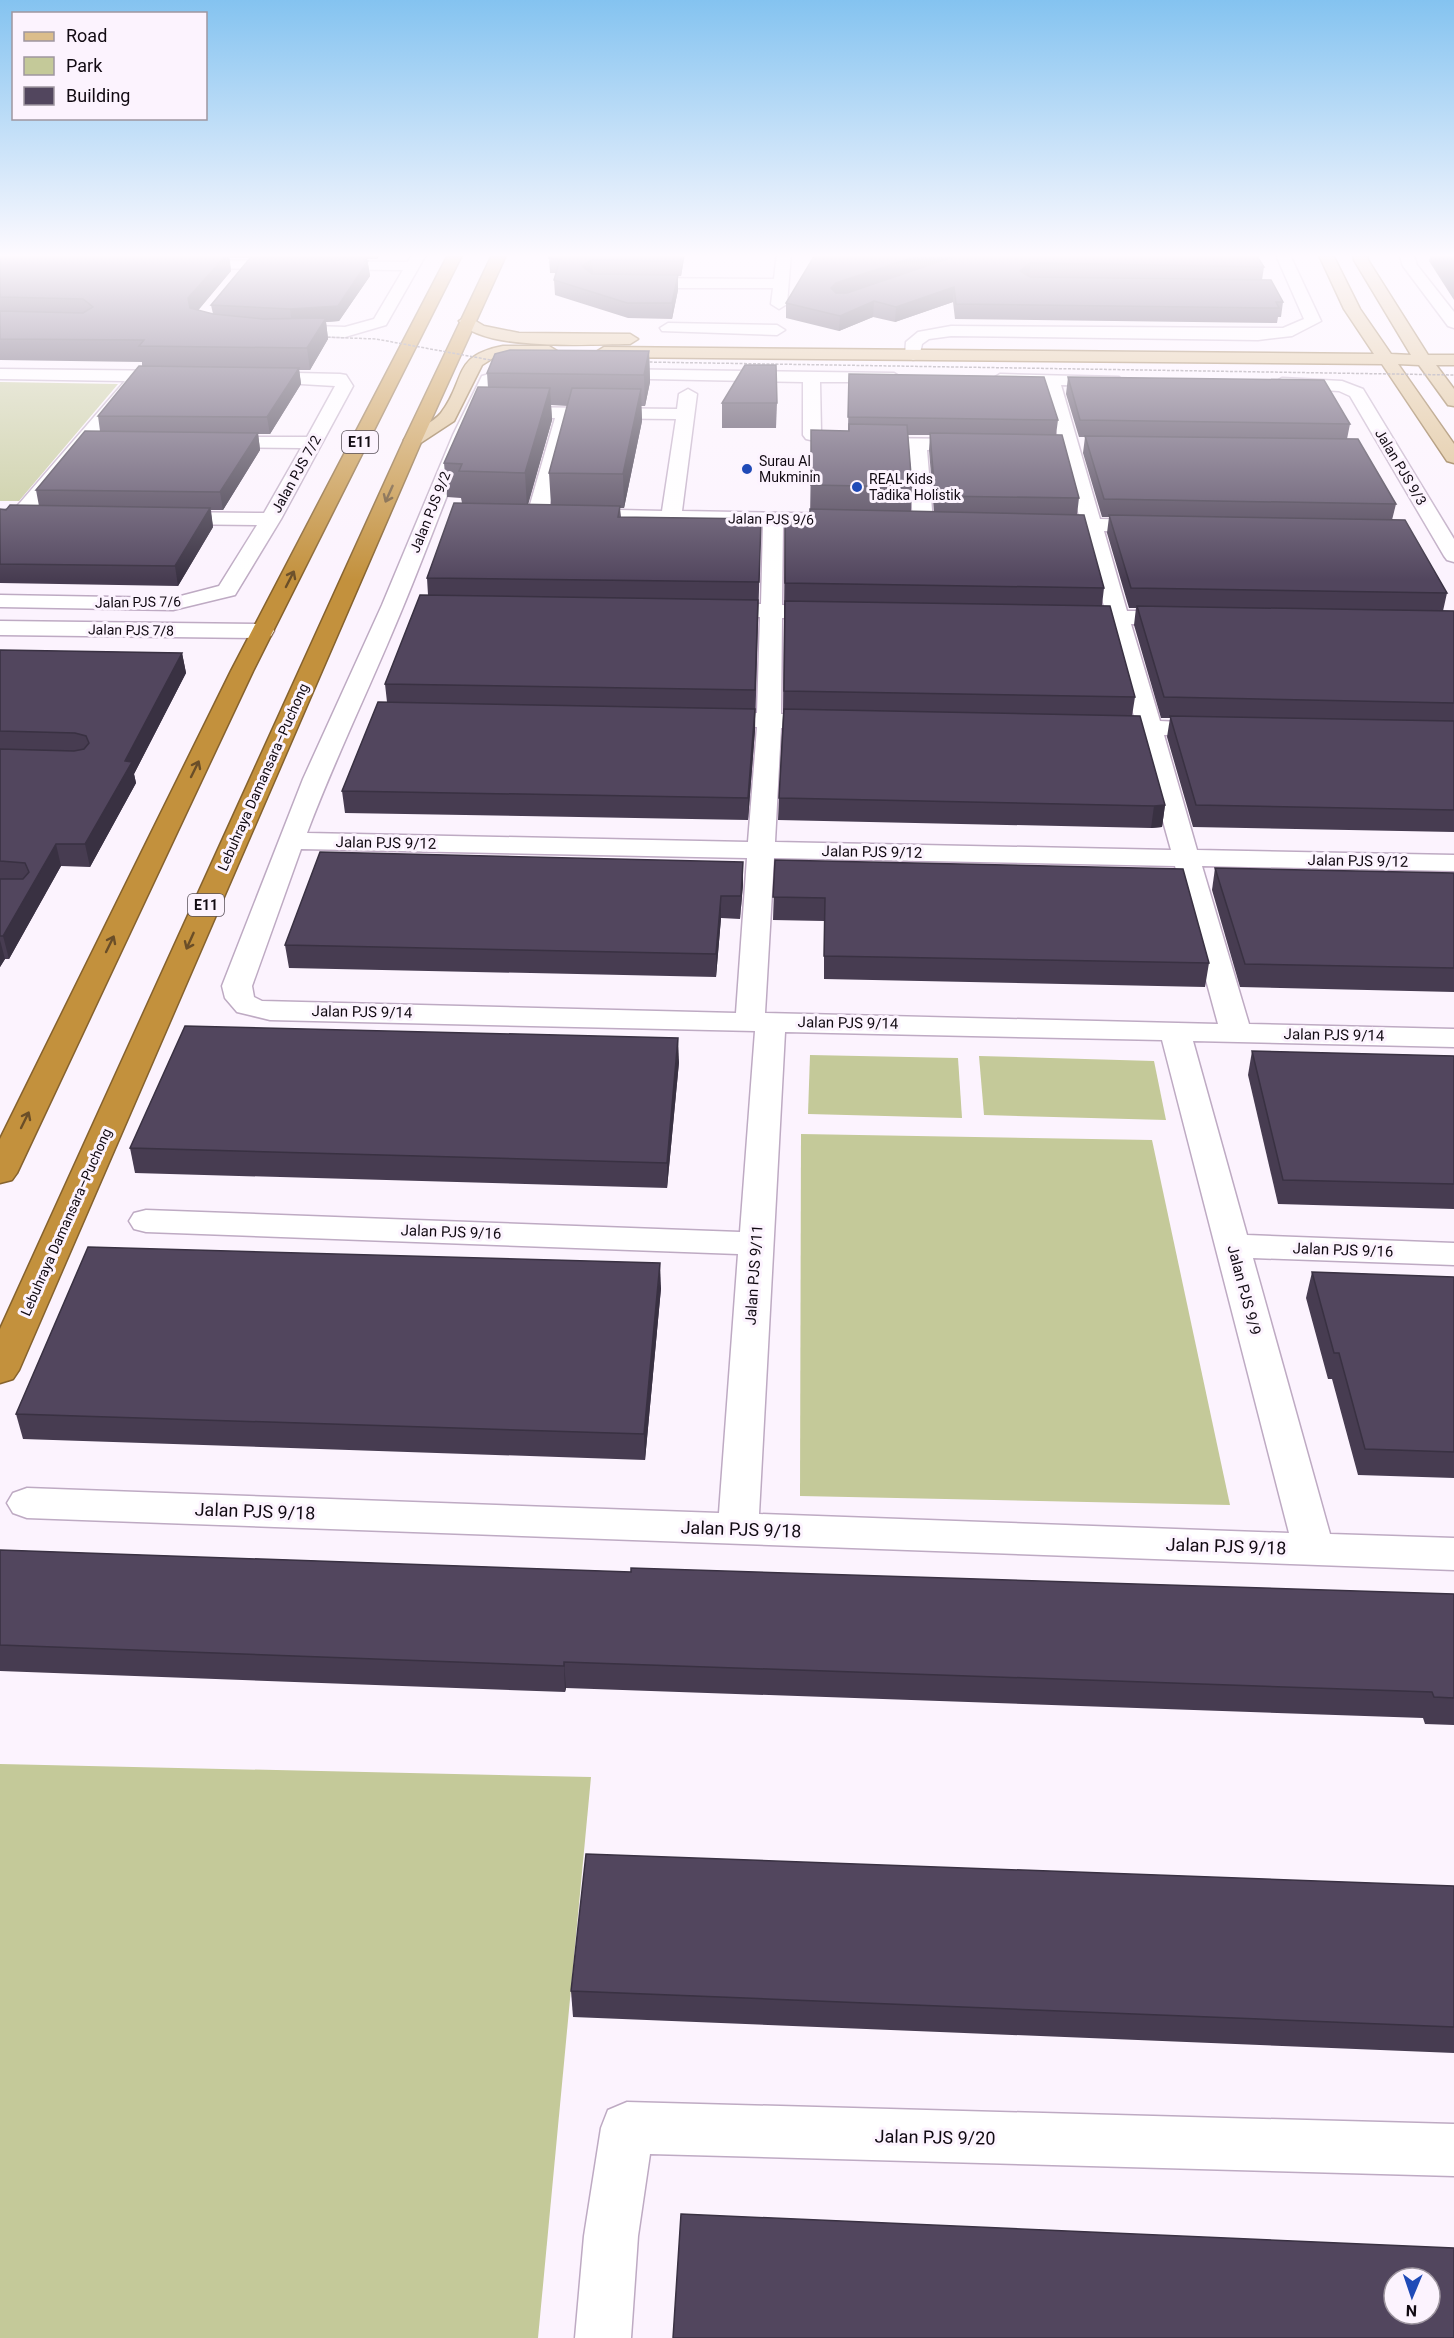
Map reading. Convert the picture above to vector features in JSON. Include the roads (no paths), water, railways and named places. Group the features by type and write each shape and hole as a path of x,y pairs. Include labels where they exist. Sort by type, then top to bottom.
{"highway":[{"name":"E11","path":"0,1173 263,630 400,362"},
{"name":"Lebuhraya Damansara–Puchong","path":"0,1370 448,362"}],"main road":[{"path":"412,441 448,417 475,362"},
{"path":"1333,362 1367,367 1401,380"},
{"path":"1388,362 1454,458"},
{"path":"1429,362 1446,377"},
{"path":"1454,366 1443,371 1454,401"}],"street":[{"path":"671,517 693,362"},
{"name":"Jalan PJS 9/2","path":"243,1004 237,996 237,986 291,841 355,713 405,605 439,513 472,412 488,380 496,375 544,373"},
{"path":"0,374 195,376"},
{"path":"589,374 912,378"},
{"path":"10,515 82,440 136,375"},
{"name":"Jalan PJS 7/2","path":"242,376 340,379 344,386 271,519"},
{"path":"811,377 812,435 819,439 845,442 987,444"},
{"path":"981,379 1132,381"},
{"path":"1051,380 1236,1033"},
{"name":"Jalan PJS 9/3","path":"1261,382 1342,386 1357,393 1454,556"},
{"path":"472,412 685,414"},
{"path":"537,514 565,413"},
{"path":"82,440 105,440"},
{"path":"197,442 313,443"},
{"path":"917,443 923,522"},
{"path":"1046,445 1094,446"},
{"path":"1366,450 1390,450"},
{"name":"Jalan PJS 9/6","path":"516,514 877,521"},
{"path":"10,515 43,516"},
{"path":"151,518 271,519"},
{"name":"Jalan PJS 7/6","path":"0,601 173,604 212,596 227,590 271,519"},
{"name":"Jalan PJS 9/11","path":"738,1528 756,1244 761,850 769,721 773,519"},
{"path":"900,521 945,522"},
{"path":"1024,524 1176,526"},
{"path":"1415,531 1439,531"},
{"path":"688,610 855,613"},
{"path":"1046,616 1202,618"},
{"name":"Jalan PJS 7/8","path":"0,628 263,630"},
{"path":"686,719 852,722"},
{"path":"1078,726 1232,729"},
{"name":"Jalan PJS 9/12","path":"291,841 1454,863"},
{"name":"Jalan PJS 9/14","path":"243,1004 255,1009 270,1011 1454,1038"},
{"name":"Jalan PJS 9/9","path":"1175,1031 1314,1549"},
{"name":"Jalan PJS 9/16","path":"146,1221 756,1244"},
{"name":"Jalan PJS 9/16","path":"1233,1246 1454,1254"},
{"name":"Jalan PJS 9/18","path":"27,1503 1454,1554"},
{"name":"Jalan PJS 9/20","path":"603,2338 611,2236 627,2128 1454,2150"}],"place":[{"name":"Surau Al Mukminin","path":"747,469"},
{"name":"REAL Kids Tadika Holistik","path":"857,487"}]}
